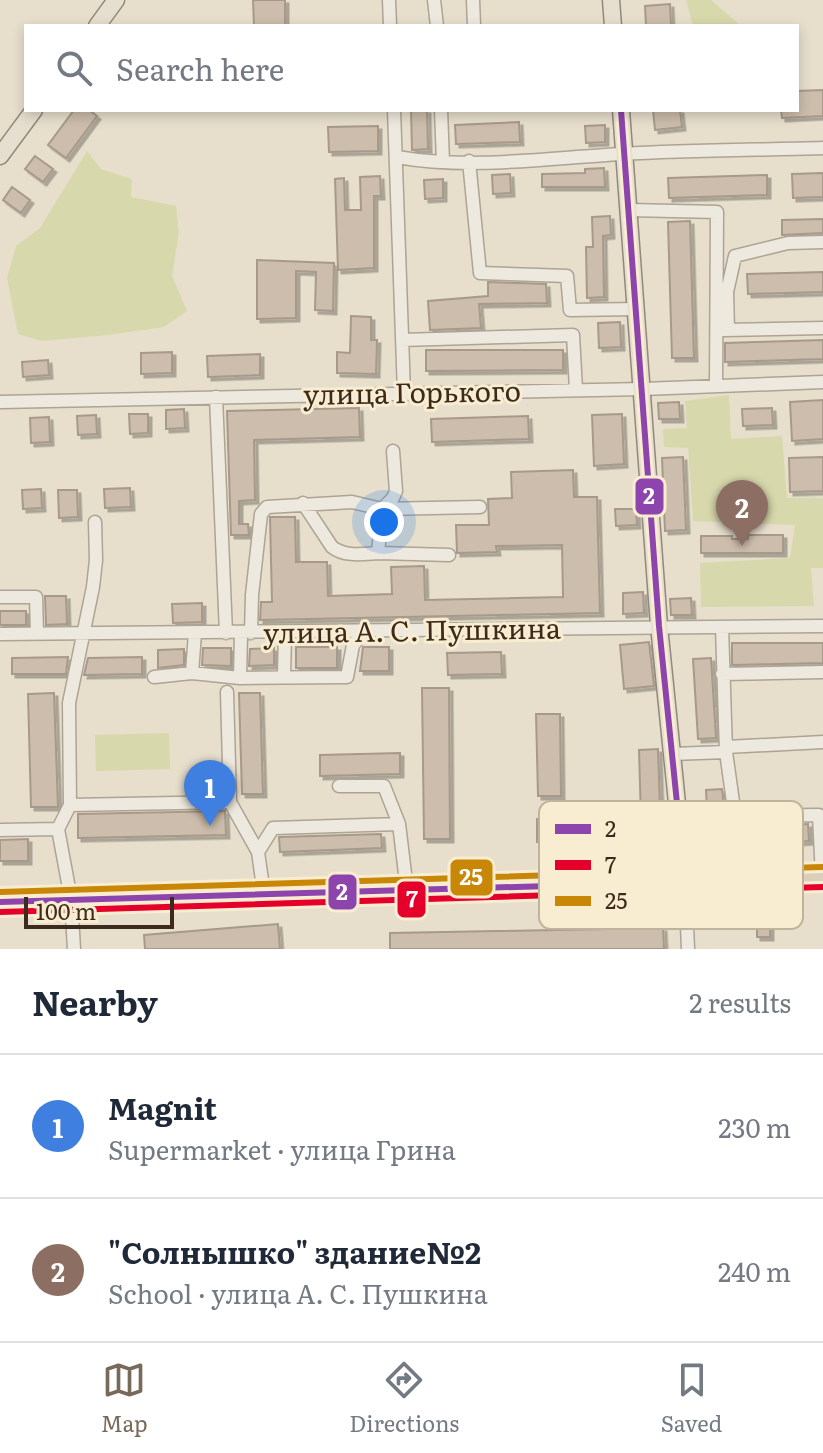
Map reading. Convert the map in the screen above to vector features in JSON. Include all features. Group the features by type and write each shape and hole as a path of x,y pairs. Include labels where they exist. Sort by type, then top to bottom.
{"highway":[{"path":"803,878 823,877"},
{"path":"0,902 539,886"}],"main road":[{"path":"98,24 116,0"},
{"path":"611,0 613,24"},
{"path":"0,156 33,112"},
{"path":"621,112 659,626 677,801"}],"street":[{"path":"389,0 390,24"},
{"path":"434,0 437,24"},
{"path":"473,0 474,24"},
{"path":"394,112 404,393"},
{"path":"441,112 443,162"},
{"path":"397,157 443,162 823,148"},
{"path":"469,161 480,273 567,276 570,310 637,309"},
{"path":"629,210 717,212 722,330"},
{"path":"716,386 727,292 735,256 788,243 823,242"},
{"path":"722,330 823,328"},
{"path":"402,340 573,335 576,390"},
{"name":"улица Горького","path":"0,402 643,389 823,382"},
{"path":"216,397 226,633"},
{"path":"378,553 382,509 396,491 393,451"},
{"path":"240,678 261,514 267,507 274,504 352,502 382,509 480,507"},
{"path":"303,503 332,547 346,554 449,555"},
{"path":"74,949 71,899 58,829 70,805 69,703 93,587 95,522"},
{"path":"0,597 36,597 37,634"},
{"name":"улица А. С. Пушкина","path":"0,634 823,626"},
{"path":"722,627 726,750 734,801"},
{"path":"154,677 192,673 240,678 347,677 353,645 364,632"},
{"path":"192,673 195,633"},
{"path":"284,676 285,633"},
{"path":"722,674 823,672"},
{"path":"227,692 230,802 258,852 264,894"},
{"path":"672,754 823,742"},
{"path":"339,786 384,786 399,824 407,890"},
{"path":"70,805 230,802"},
{"path":"803,815 819,815 823,877"},
{"path":"258,852 273,828 399,824"},
{"path":"0,830 58,829"},
{"path":"687,929 688,949"}],"green space":[{"path":"686,0 711,0 739,24 692,24"},
{"path":"87,151 101,169 132,179 131,197 176,206 179,233 172,276 187,311 164,327 108,335 42,341 18,334 7,278 16,246 40,228"},
{"path":"729,395 731,439 782,436 787,498 823,498 823,568 811,568 814,606 701,607 700,563 790,558 795,525 693,521 688,448 664,447 663,429 687,428 685,401"},
{"path":"169,733 170,769 96,771 95,735"}],"building":[{"path":"253,0 285,0 285,24 254,24"},
{"path":"670,4 671,24 646,24 645,6"},
{"path":"823,90 823,116 782,118 781,112 799,112 799,91"},
{"path":"73,112 92,112 97,116 66,158 48,145"},
{"path":"411,112 427,112 428,149 412,150"},
{"path":"653,112 680,112 682,127 655,130"},
{"path":"519,122 520,142 456,144 455,125"},
{"path":"605,125 605,142 586,143 585,126"},
{"path":"378,126 378,151 329,152 328,127"},
{"path":"35,156 53,169 43,182 25,169"},
{"path":"604,168 605,187 542,187 542,174 585,173 585,169"},
{"path":"823,173 823,197 793,198 792,174"},
{"path":"510,174 511,193 493,194 492,175"},
{"path":"767,175 767,195 669,198 668,178"},
{"path":"380,176 381,196 374,196 374,268 338,270 335,179 344,178 345,210 361,210 360,177"},
{"path":"443,179 443,198 425,199 424,180"},
{"path":"12,187 30,200 21,213 3,200"},
{"path":"610,216 611,235 603,236 604,297 587,298 586,247 593,247 592,217"},
{"path":"823,219 823,233 782,235 782,220"},
{"path":"690,221 694,358 672,358 668,222"},
{"path":"257,260 334,263 333,311 315,310 316,272 296,271 296,318 257,319"},
{"path":"823,272 823,292 748,294 747,274"},
{"path":"488,282 546,284 547,303 479,304 481,328 430,330 428,301 488,296"},
{"path":"351,316 371,317 371,340 377,340 376,374 337,373 337,352 350,353"},
{"path":"620,322 621,347 599,348 598,323"},
{"path":"823,340 823,359 725,362 725,343"},
{"path":"426,350 563,350 563,370 426,371"},
{"path":"172,352 172,373 141,374 141,353"},
{"path":"260,354 260,375 208,377 207,356"},
{"path":"48,360 49,375 23,377 22,362"},
{"path":"823,400 823,439 792,441 790,402"},
{"path":"679,402 680,419 659,419 658,403"},
{"path":"359,408 360,437 254,440 255,500 239,501 239,524 248,524 249,535 231,535 227,411"},
{"path":"772,408 773,425 743,426 742,409"},
{"path":"184,409 185,428 166,429 166,410"},
{"path":"129,414 148,414 148,433 130,434"},
{"path":"622,414 624,464 594,466 592,415"},
{"path":"96,415 97,434 78,435 77,416"},
{"path":"528,416 529,439 432,442 431,419"},
{"path":"49,417 50,442 31,443 30,418"},
{"path":"683,457 686,530 665,531 662,458"},
{"path":"823,457 823,491 790,492 789,458"},
{"path":"573,470 574,497 597,497 600,613 260,620 261,602 272,602 270,517 295,517 296,562 327,562 328,596 392,594 391,567 424,566 425,600 563,597 562,545 496,546 497,552 457,553 456,525 489,525 488,499 512,498 511,472"},
{"path":"130,488 131,507 105,508 104,489"},
{"path":"41,489 42,508 23,509 22,490"},
{"path":"58,490 77,490 78,517 59,518"},
{"path":"615,509 636,509 637,525 616,526"},
{"path":"748,535 783,535 783,553 701,553 701,536 748,539"},
{"path":"643,592 644,613 623,614 623,593"},
{"path":"45,596 66,596 67,624 46,625"},
{"path":"691,598 692,615 671,615 670,599"},
{"path":"202,603 202,622 173,623 172,604"},
{"path":"0,611 26,611 26,625 0,625"},
{"path":"649,642 654,686 624,689 620,645"},
{"path":"732,643 823,643 823,663 732,665"},
{"path":"296,647 337,647 337,668 296,668"},
{"path":"363,647 389,647 389,671 360,671"},
{"path":"203,648 231,648 231,666 202,665"},
{"path":"274,648 274,665 249,666 250,649"},
{"path":"184,649 184,665 158,668 158,650"},
{"path":"501,652 502,674 448,675 447,653"},
{"path":"68,657 66,674 12,674 12,658"},
{"path":"142,657 142,674 84,675 88,658"},
{"path":"711,658 716,738 698,739 693,659"},
{"path":"422,688 449,688 450,839 424,839"},
{"path":"54,693 58,807 31,807 28,694"},
{"path":"239,693 260,693 263,794 242,794"},
{"path":"536,714 560,714 561,796 538,796"},
{"path":"658,749 660,801 640,801 639,750"},
{"path":"400,753 400,774 320,776 320,755"},
{"path":"722,789 723,801 707,801 706,790"},
{"path":"225,811 226,835 78,838 78,814"},
{"path":"537,819 539,819 539,842"},
{"path":"803,824 808,824 809,841 803,841"},
{"path":"381,834 382,848 280,852 279,837"},
{"path":"28,839 28,861 0,861 0,840"},
{"path":"278,924 280,949 145,949 144,935"},
{"path":"663,929 664,949 390,949 390,933"},
{"path":"757,929 770,929 770,937 757,937"}],"transit line":[{"name":"2","path":"621,112 659,626 677,801"},
{"name":"25","path":"803,868 823,867"},
{"name":"25","path":"0,892 539,876"},
{"name":"2","path":"0,902 539,886"},
{"name":"7","path":"803,888 823,887"},
{"name":"7","path":"0,912 539,896"}],"place":[{"name":"\"Солнышко\" здание№2","path":"742,546"},
{"name":"Magnit","path":"210,826"}]}
